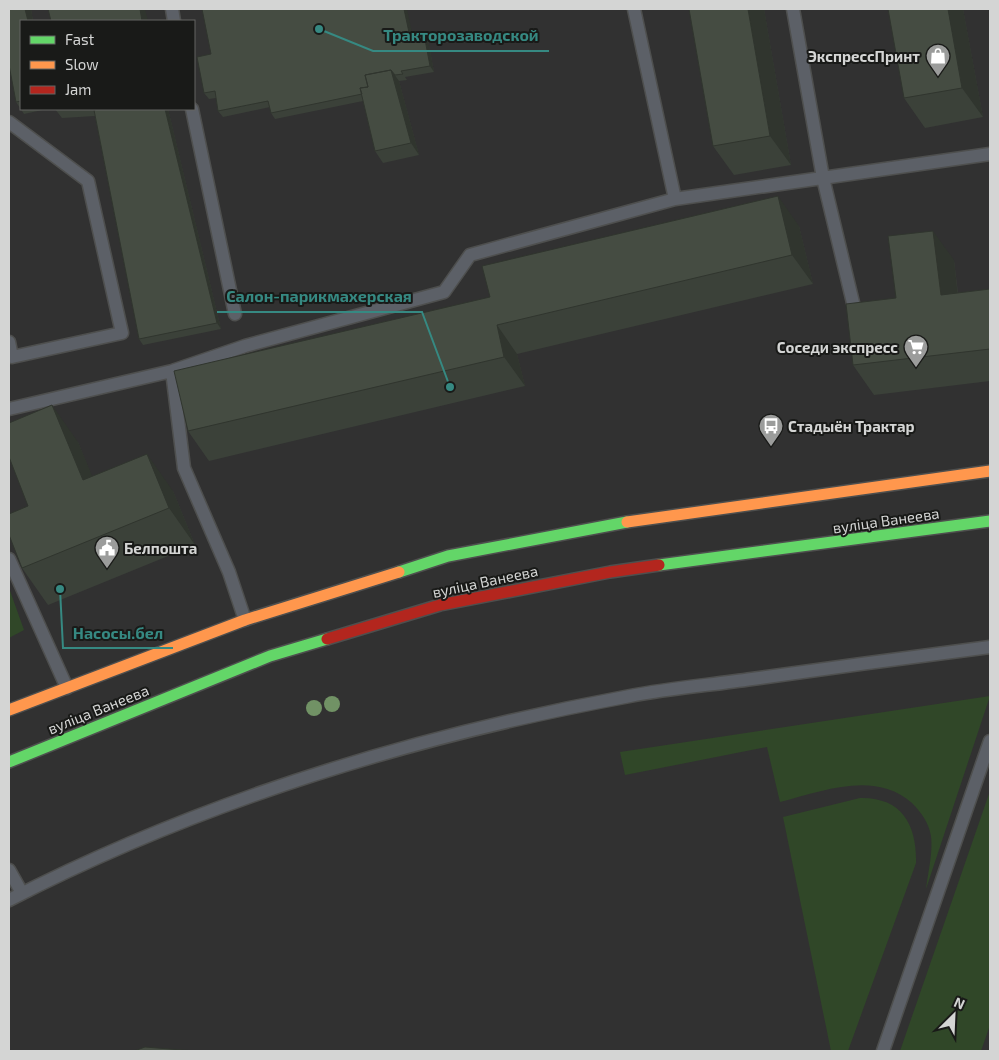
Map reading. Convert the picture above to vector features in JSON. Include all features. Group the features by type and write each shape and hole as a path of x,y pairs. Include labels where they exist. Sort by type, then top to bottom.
{"main road":[{"name":"вуліца Ванеева","path":"9,710 245,620 448,556 600,526 990,471"},
{"name":"вуліца Ванеева","path":"9,762 270,656 440,605 610,572 990,521"}],"lane":[{"path":"634,9 675,199"},
{"path":"794,9 823,178 855,311"},
{"path":"192,110 235,314"},
{"path":"9,122 88,181 122,333 12,357 9,342"},
{"path":"9,409 172,371 245,346 444,292 470,255 675,199 990,154"},
{"path":"172,371 184,468 229,572 245,620"},
{"path":"9,559 67,688"},
{"path":"9,900 156,833 262,791 398,748 532,715 633,695 990,646"},
{"path":"883,1051 990,741"},
{"path":"9,870 22,893"}],"green space":[{"path":"9,588 24,630 9,638"},
{"path":"990,696 926,889 931,849 930,831 926,822 912,803 897,793 882,787 848,786 780,802 767,747 625,775 620,752"},
{"path":"990,791 990,1025 981,1051 900,1051"},
{"path":"860,798 887,802 904,816 910,825 914,837 916,863 848,1051 831,1051 783,817"}],"building":[{"path":"9,9 25,9 28,20 20,20 20,101 16,102 9,65"},
{"path":"48,9 140,9 142,20 51,20"},
{"path":"202,9 404,9 410,37 424,34 430,66 401,71 403,74 395,75 391,70 365,75 368,87 360,88 362,94 271,113 268,101 218,111 215,91 204,93 197,57 211,54"},
{"path":"689,9 748,9 770,136 713,146"},
{"path":"888,9 948,9 962,88 904,98"},
{"path":"391,70 411,143 375,151 360,88 368,87 365,75"},
{"path":"94,110 165,110 217,323 139,339"},
{"path":"778,196 792,255 497,325 504,357 188,431 174,371 490,297 482,266"},
{"path":"933,231 941,295 990,289 990,349 853,365 846,304 896,298 888,236"},
{"path":"52,405 83,480 147,454 169,508 22,568 9,535 9,514 28,506 9,457 9,423"},
{"path":"145,1047 194,1051 134,1051"}],"traffic: fast":[{"path":"659,565 990,521"},
{"path":"399,572 448,556 627,522"},
{"path":"9,762 270,656 327,639"}],"traffic: slow":[{"path":"627,522 990,471"},
{"path":"9,710 245,620 399,572"}],"traffic: jam":[{"path":"327,639 440,605 610,572 659,565"}],"place":[{"name":"Тракторозаводской","path":"319,29"},
{"name":"ЭкспрессПринт","path":"938,77"},
{"name":"Соседи экспресс","path":"916,368"},
{"name":"Салон-парикмахерская","path":"450,387"},
{"name":"Стадыён Трактар","path":"771,447"},
{"name":"Белпошта","path":"107,569"},
{"name":"Насосы.бел","path":"60,589"}]}
